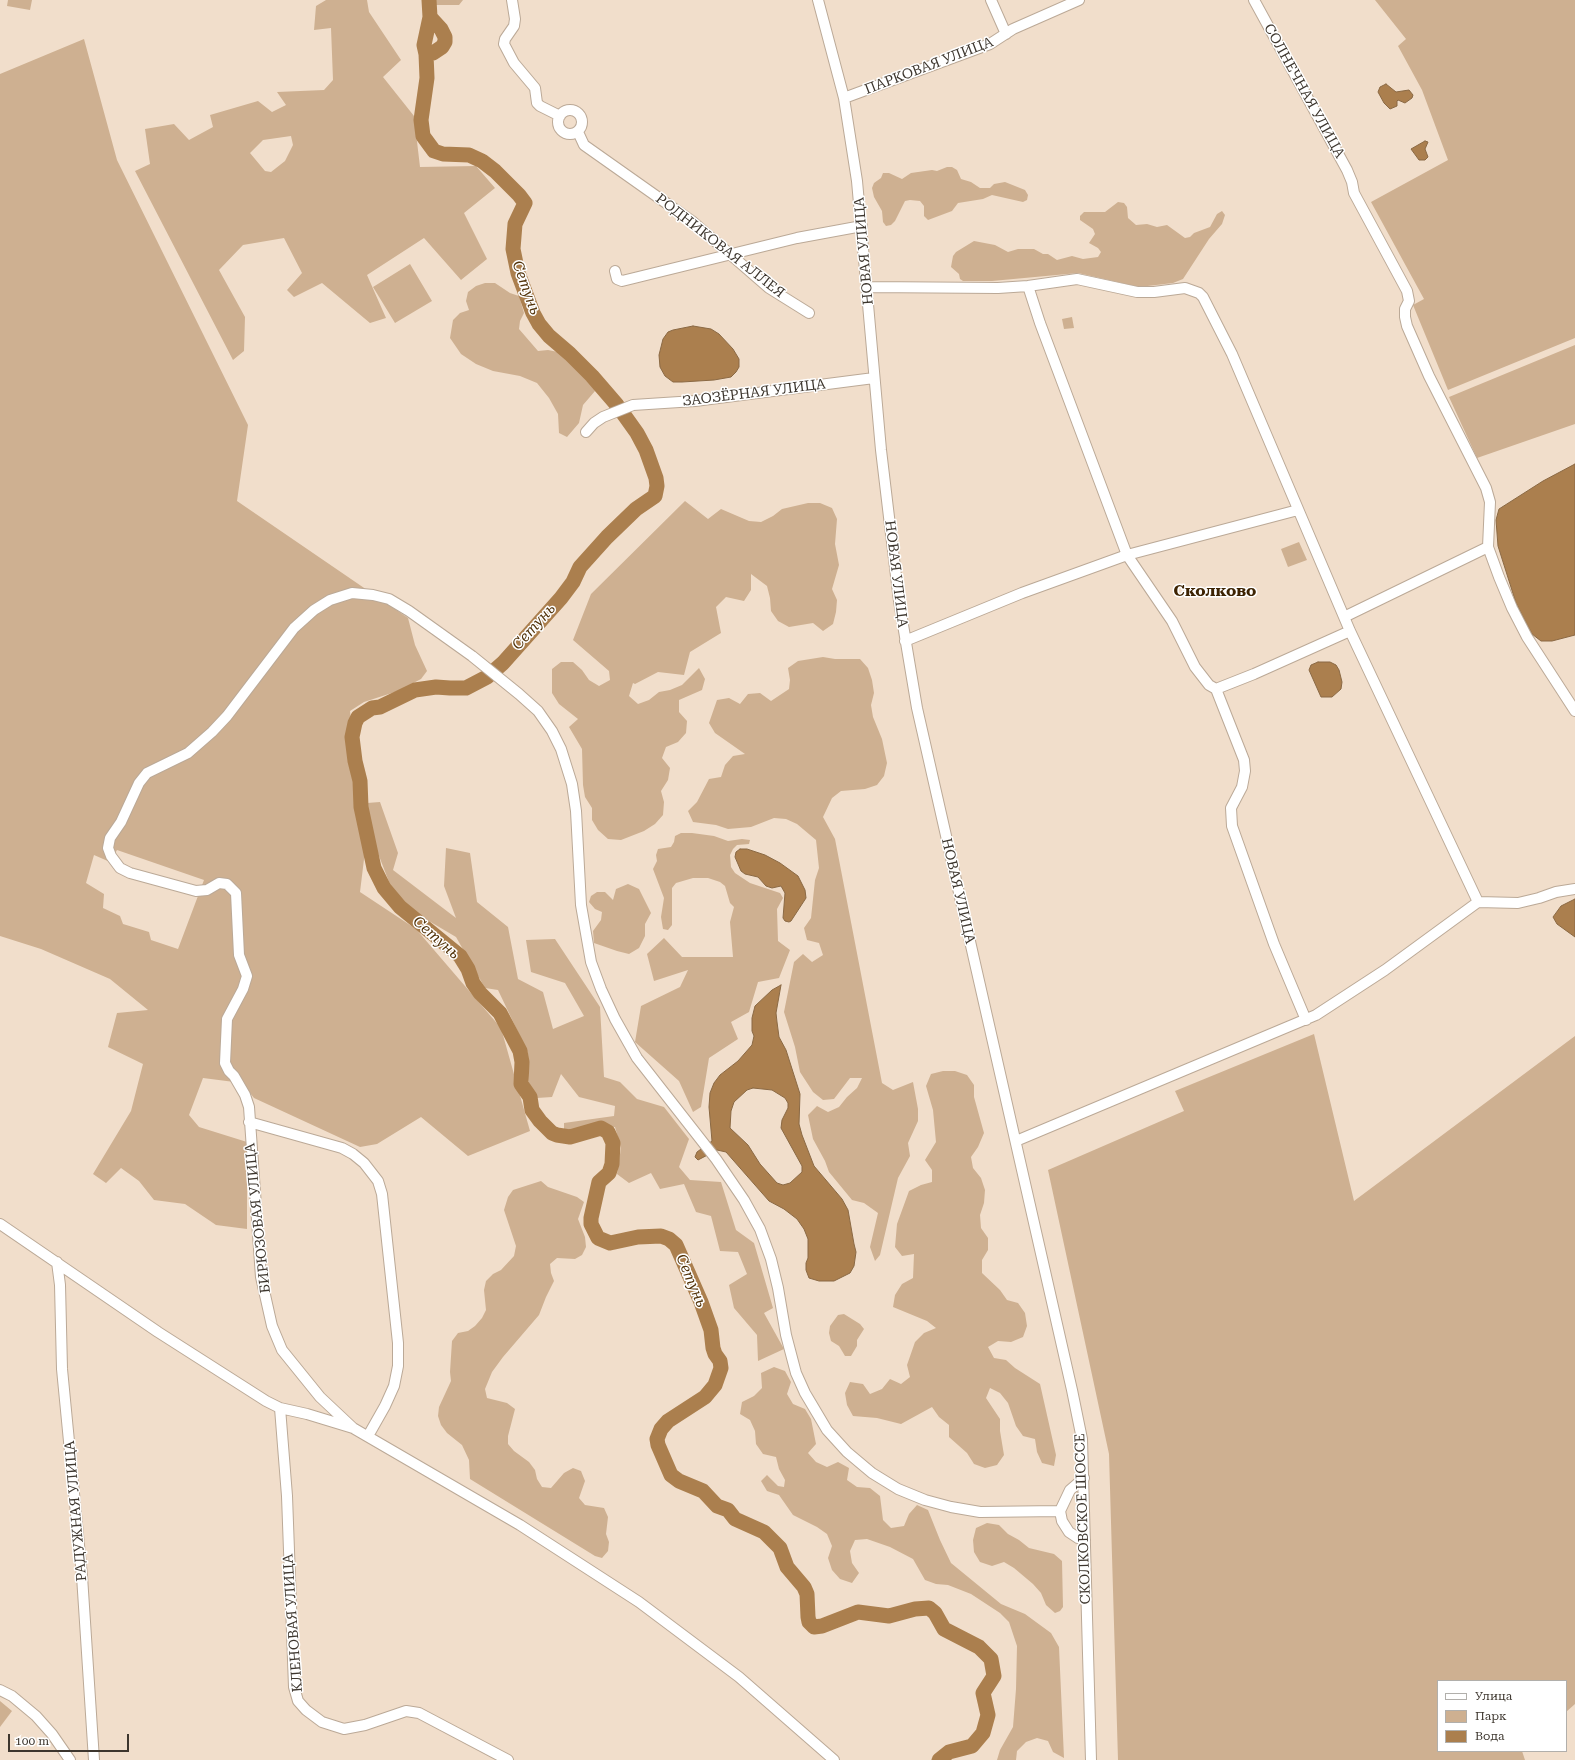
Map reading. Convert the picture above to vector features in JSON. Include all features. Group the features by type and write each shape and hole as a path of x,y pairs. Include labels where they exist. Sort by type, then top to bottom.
{"street":[{"path":"512,0 515,19 514,26 505,39 504,44 514,63 535,88 538,104 560,116"},
{"name":"НОВАЯ УЛИЦА","path":"818,0 844,98 857,181 882,465 905,641 920,722 1016,1141"},
{"path":"991,0 1006,34"},
{"name":"ПАРКОВАЯ УЛИЦА","path":"844,98 990,44 1013,29 1079,0"},
{"name":"СОЛНЕЧНАЯ УЛИЦА","path":"1254,0 1352,182 1354,193 1407,291 1409,301 1405,309 1407,326 1429,376 1486,488 1490,502 1488,547"},
{"path":"567,110 572,110 580,115 583,124 578,132 573,134 564,133 558,125 560,116 567,110"},
{"name":"РОДНИКОВАЯ АЛЛЕЯ","path":"578,132 584,145 693,222 769,288 809,313"},
{"path":"614,271 617,279 622,281 797,238 862,226"},
{"path":"867,287 998,288 1028,286 1077,279 1137,292 1154,292 1185,288 1199,293 1208,304 1232,354 1344,617 1478,902"},
{"path":"1028,286 1040,323 1127,555 1172,621 1195,667 1209,685 1216,689 1244,760 1242,787 1231,808 1232,826 1274,944 1306,1020"},
{"name":"ЗАОЗЁРНАЯ УЛИЦА","path":"586,432 603,417 633,405 695,401 874,378"},
{"path":"905,641 1022,593 1127,555 1298,510"},
{"path":"1344,617 1488,547 1512,608 1527,637 1575,711"},
{"name":"БИРЮЗОВАЯ УЛИЦА","path":"353,1428 320,1397 282,1350 272,1326 261,1277 249,1107 245,1095 234,1076 229,1071 226,1063 227,1018 243,989 247,976 239,955 236,894 227,884 219,883 207,890 196,891 130,873 120,868 111,856 108,848 110,838 122,822 139,783 143,778 148,773 188,753 212,732 227,716 294,628 314,610 330,600 352,593 373,595 389,599 409,611 472,656 538,711 561,749 568,768 576,811 581,905 591,962 601,989 636,1058 716,1159 744,1200 760,1229 771,1259 778,1288 786,1335 796,1373 804,1393 827,1430 847,1452 872,1473 898,1489 925,1500 951,1507 980,1512 1060,1512"},
{"path":"1216,689 1254,674 1350,630"},
{"path":"1016,1141 1306,1020 1336,1003 1385,970 1478,902 1518,903 1556,892 1575,889"},
{"path":"249,1122 342,1148 353,1154 364,1163 378,1181 382,1194 398,1343 398,1366 394,1386 385,1406 368,1436"},
{"name":"СКОЛКОВСКОЕ ШОССЕ","path":"1016,1141 1082,1440 1091,1760"},
{"path":"0,1224 216,1370 266,1401 280,1408 307,1414 353,1428 520,1525 639,1602 739,1677 834,1760"},
{"name":"РАДУЖНАЯ УЛИЦА","path":"57,1262 60,1285 62,1369 82,1576 94,1760"},
{"name":"КЛЕНОВАЯ УЛИЦА","path":"280,1408 287,1496 294,1687 298,1701 306,1710 322,1722 344,1729 365,1725 406,1711 419,1713 508,1760"},
{"path":"1084,1478 1070,1490 1060,1512 1062,1521 1069,1532 1078,1538 1085,1540"},
{"path":"0,1690 12,1696 36,1716 52,1734 70,1760"}],"green space":[{"path":"8,0 32,0 30,10 7,6"},
{"path":"326,0 367,0 369,12 401,60 383,77 414,116 420,167 476,166 495,188 464,213 487,259 461,280 424,238 367,275 386,318 370,323 322,283 294,297 287,290 302,273 284,238 243,245 219,270 245,317 244,351 233,360 135,171 150,164 145,129 174,124 189,140 213,127 210,115 258,101 272,112 286,105 277,92 324,90 333,80 331,28 314,30 316,6","holes":["291,136 293,145 285,161 271,172 265,171 250,153 263,140"]},
{"path":"428,0 463,0 459,5 431,5"},
{"path":"1375,0 1575,0 1575,338 1448,390 1413,305 1424,299 1371,202 1448,160 1422,90 1398,46 1406,39"},
{"path":"84,39 117,160 248,425 237,501 408,618 415,645 427,671 421,679 398,691 364,702 350,711 365,851 360,892 416,929 501,1028 530,1131 468,1156 421,1117 377,1144 360,1147 254,1098 242,1083 203,1078 189,1115 199,1127 247,1142 247,1229 216,1225 185,1204 154,1200 139,1181 121,1168 106,1183 93,1174 131,1111 143,1064 108,1047 117,1013 148,1010 110,979 41,949 0,936 0,74","holes":["117,850 204,880 178,949 151,940 149,932 123,924 120,916 103,908 104,894 86,883 94,855 110,862"]},
{"path":"947,167 952,167 957,170 961,179 971,182 980,188 990,188 994,184 1005,182 1025,190 1028,195 1027,200 1023,202 992,195 983,199 958,203 952,211 928,220 924,216 924,206 920,201 910,200 905,201 895,221 891,225 886,226 883,222 882,211 874,197 872,188 874,183 881,178 883,173 889,173 902,179 911,173 932,170 937,171"},
{"path":"1118,202 1124,203 1127,207 1128,218 1136,225 1147,224 1157,227 1167,225 1185,238 1210,227 1217,214 1222,211 1225,215 1222,224 1209,239 1183,279 1173,283 1139,287 1078,273 992,281 963,281 960,279 959,274 951,267 953,256 956,252 974,241 995,245 1008,252 1018,249 1034,249 1043,254 1048,254 1057,260 1072,256 1083,259 1098,257 1101,252 1098,248 1089,243 1095,234 1093,229 1080,220 1080,216 1084,212 1105,212"},
{"path":"410,264 432,301 395,323 373,287"},
{"path":"485,283 495,283 510,293 519,296 524,313 520,321 519,329 538,351 548,350 558,352 566,357 593,383 595,391 583,405 579,423 567,437 559,433 558,414 549,398 537,383 520,376 493,371 476,364 461,354 450,338 453,320 460,313 469,310 466,301 468,292 476,286"},
{"path":"1072,317 1074,328 1064,329 1062,319"},
{"path":"1575,345 1575,424 1477,458 1449,397"},
{"path":"685,501 708,519 721,509 749,521 761,522 773,516 782,509 808,503 820,503 832,508 837,519 835,544 839,565 832,589 837,600 836,612 833,624 823,631 813,623 789,627 778,621 771,611 767,586 751,574 751,590 744,601 726,597 716,607 721,633 690,652 684,675 658,672 635,684 633,683 629,696 638,704 649,700 659,692 670,690 682,685 699,668 705,679 702,690 679,700 679,712 687,721 686,733 678,742 666,747 662,758 670,768 668,780 661,791 664,802 663,815 655,824 644,831 621,840 608,839 598,830 592,820 592,808 585,797 583,785 582,749 569,727 578,719 559,704 552,693 552,669 561,662 573,662 582,670 589,680 599,686 610,680 609,671 573,640 591,594"},
{"path":"1299,542 1307,560 1288,567 1281,549"},
{"path":"823,657 835,659 860,659 868,668 872,680 874,693 871,705 873,717 882,739 887,763 884,776 877,785 865,789 841,791 832,798 823,817 835,839 882,1083 893,1090 913,1082 918,1109 918,1121 908,1143 910,1156 898,1178 880,1255 875,1261 870,1247 878,1213 864,1203 852,1200 829,1172 813,1139 808,1115 817,1106 828,1112 839,1107 857,1088 862,1078 850,1078 834,1099 823,1100 813,1092 800,1072 795,1047 784,1012 794,962 803,954 812,962 823,955 819,943 807,940 804,928 811,918 815,880 819,868 816,840 797,824 786,819 774,818 751,827 728,829 716,825 693,822 688,811 697,802 709,779 721,777 725,765 733,756 745,754 715,733 709,723 717,700 729,698 740,704 748,694 760,693 771,701 789,689 790,680 788,668 798,661"},
{"path":"380,802 398,853 393,870 456,918 444,886 446,848 470,853 477,902 508,927 518,979 543,992 553,1029 584,1016 565,983 531,972 526,940 555,939 600,1007 604,1077 620,1082 637,1099 664,1107 689,1139 679,1167 690,1180 721,1182 736,1230 754,1243 773,1308 764,1313 784,1349 758,1361 757,1335 734,1308 729,1285 747,1274 738,1252 720,1251 711,1216 696,1212 684,1184 660,1189 651,1173 629,1183 617,1174 621,1148 615,1127 564,1133 564,1123 614,1116 615,1106 579,1097 561,1074 552,1097 537,1098 529,1083 528,1053 498,990 485,988 456,937 412,911 391,887 374,843 367,803"},
{"path":"681,833 714,836 728,841 742,839 750,840 749,844 737,845 733,849 730,855 731,867 735,873 750,883 780,893 783,898 777,909 778,941 790,950 779,978 758,982 749,1012 731,1022 738,1039 709,1058 701,1107 693,1112 679,1081 635,1042 641,1006 680,987 688,970 654,981 647,954 664,938 682,957 733,957 730,922 734,907 730,903 725,886 720,882 708,878 693,878 676,883 672,888 672,925 668,930 663,929 661,917 664,898 653,869 657,861 656,855 658,849 671,847 675,836"},
{"path":"628,884 639,889 651,913 645,924 645,936 639,948 629,954 594,943 593,931 601,920 602,912 595,909 589,902 591,896 597,892 605,892 613,900 616,889"},
{"path":"1314,1034 1354,1201 1575,1036 1575,1704 1567,1711 1567,1680 1437,1680 1437,1752 1522,1752 1525,1760 1118,1760 1109,1454 1048,1170 1184,1111 1175,1091"},
{"path":"943,1071 955,1071 967,1075 974,1085 974,1097 984,1133 978,1147 971,1157 973,1168 981,1178 985,1190 984,1203 980,1215 981,1228 988,1238 988,1250 982,1260 982,1273 1000,1290 1007,1300 1018,1303 1025,1313 1027,1326 1023,1337 1011,1342 998,1341 988,1347 994,1358 1006,1360 1015,1368 1040,1384 1056,1455 1054,1466 1042,1463 1037,1452 1035,1439 1023,1436 1016,1426 1008,1403 1000,1393 990,1388 986,1398 1000,1419 1000,1431 1004,1455 997,1465 985,1468 974,1464 967,1453 949,1437 949,1425 939,1417 932,1407 901,1424 877,1418 853,1416 847,1405 845,1393 850,1382 863,1384 870,1394 882,1389 890,1379 901,1384 910,1377 907,1365 915,1342 924,1333 936,1328 927,1321 893,1307 895,1295 902,1284 913,1278 914,1254 902,1256 895,1247 897,1224 909,1191 921,1185 932,1182 932,1170 925,1160 936,1142 933,1110 926,1086 931,1074"},
{"path":"541,1181 548,1187 577,1197 584,1202 578,1219 585,1237 586,1247 582,1255 575,1259 557,1258 550,1264 554,1281 539,1315 492,1372 485,1389 487,1398 507,1403 515,1409 508,1436 508,1444 514,1451 529,1462 535,1470 537,1479 542,1487 551,1488 564,1473 573,1468 581,1471 585,1481 579,1498 585,1505 604,1508 608,1517 606,1534 609,1542 608,1551 602,1558 595,1556 470,1479 469,1460 462,1445 447,1433 441,1425 438,1416 439,1407 451,1381 450,1372 452,1341 458,1333 468,1331 482,1318 486,1310 484,1290 486,1281 493,1274 501,1270 514,1256 516,1246 504,1210 508,1197 513,1190"},
{"path":"844,1314 860,1324 864,1329 857,1340 857,1346 851,1356 845,1356 839,1346 831,1341 829,1333 830,1326 838,1315"},
{"path":"774,1367 785,1371 791,1382 787,1394 793,1404 805,1409 811,1419 816,1444 808,1453 816,1462 827,1467 838,1462 849,1468 847,1480 857,1487 870,1488 880,1496 883,1520 891,1528 904,1526 909,1514 917,1505 928,1510 951,1563 1001,1604 1025,1614 1051,1633 1059,1647 1064,1758 1053,1752 1048,1741 1037,1738 1026,1742 1017,1751 1016,1760 997,1760 1000,1750 1013,1727 1017,1646 1009,1622 1000,1613 971,1594 948,1585 936,1584 925,1580 913,1559 890,1547 867,1539 855,1540 850,1551 852,1563 859,1573 852,1583 840,1579 832,1570 828,1558 832,1546 827,1534 817,1527 793,1515 779,1495 767,1491 761,1481 767,1475 778,1486 784,1487 785,1480 779,1469 776,1457 763,1454 756,1444 755,1431 750,1420 740,1414 742,1402 754,1396 762,1388 761,1373"},
{"path":"987,1523 999,1525 1008,1534 1029,1548 1054,1554 1062,1561 1063,1607 1060,1611 1055,1613 1046,1605 1041,1593 1014,1568 1004,1562 992,1566 980,1562 974,1552 973,1540 976,1528"},
{"path":"0,1701 12,1711 0,1727"}],"water":[{"path":"1386,84 1396,92 1409,90 1413,95 1412,98 1405,103 1398,100 1397,106 1390,109 1384,103 1378,92 1380,87"},
{"path":"1425,141 1428,142 1425,149 1428,157 1425,160 1419,160 1411,149"},
{"path":"693,326 711,329 719,334 733,349 739,359 739,367 731,377 714,380 673,382 665,376 660,367 659,355 663,339 668,332"},
{"path":"1575,464 1575,635 1552,641 1541,641 1532,634 1516,603 1498,546 1496,520 1499,509 1543,481"},
{"path":"1318,662 1330,662 1336,665 1339,670 1342,682 1341,689 1332,697 1321,697 1309,670 1311,665"},
{"path":"740,849 747,849 765,855 780,863 798,876 805,890 806,898 791,921 785,921 783,918 785,893 781,886 772,888 766,886 758,877 745,874 741,871 735,857 736,852"},
{"path":"1575,899 1575,937 1557,924 1553,917 1561,906"},
{"path":"781,985 776,1013 779,1037 786,1050 800,1094 799,1124 802,1135 814,1166 842,1199 848,1210 856,1252 854,1266 850,1273 834,1281 819,1281 809,1278 806,1270 808,1258 808,1239 804,1229 797,1219 784,1209 769,1201 726,1152 717,1150 698,1160 695,1157 697,1152 712,1141 709,1107 710,1093 714,1083 720,1075 738,1061 752,1045 754,1036 752,1031 752,1018 755,1006 772,990","holes":["753,1088 772,1090 785,1098 788,1103 788,1108 782,1120 781,1128 802,1166 802,1172 790,1183 783,1185 777,1183 760,1164 748,1145 730,1128 731,1111 734,1102 747,1090"]}],"waterway":[{"name":"Сетунь","path":"429,0 430,17 424,45 427,78 421,120 423,136 434,151 443,154 469,155 482,161 495,171 525,203 515,224 513,249 518,273 533,313 539,324 549,336 592,376 617,405 637,433 646,450 656,478 657,486 655,496 636,509 607,537 580,567 573,582 561,598 503,663 487,677 466,688 436,687 415,690 380,707 372,708 358,717 352,737 355,761 360,781 361,807 374,868 384,888 400,907 460,956 468,969 473,983 480,993 500,1013 520,1051 522,1062 521,1084 530,1097 532,1110 540,1121 552,1133 557,1135 570,1137 601,1128 608,1132 613,1143 612,1164 609,1173 599,1182 591,1218 591,1224 598,1238 610,1243 638,1237 661,1236 669,1239 676,1245 701,1302 711,1330 713,1348 720,1361 721,1368 715,1385 705,1397 668,1421 661,1429 657,1439 658,1445 671,1475 679,1481 703,1491 717,1506 728,1510 735,1519 764,1532 780,1548 787,1567 804,1587 807,1594 809,1622 814,1627 822,1626 858,1612 889,1616 915,1609 929,1608 935,1613 944,1629 979,1647 991,1659 994,1676 983,1693 988,1715 983,1733 972,1746 949,1752 939,1760"},
{"path":"426,54 433,53 442,47 445,42 445,37 441,29 430,17"}],"district":[{"name":"Сколково","path":"1215,591"}]}
